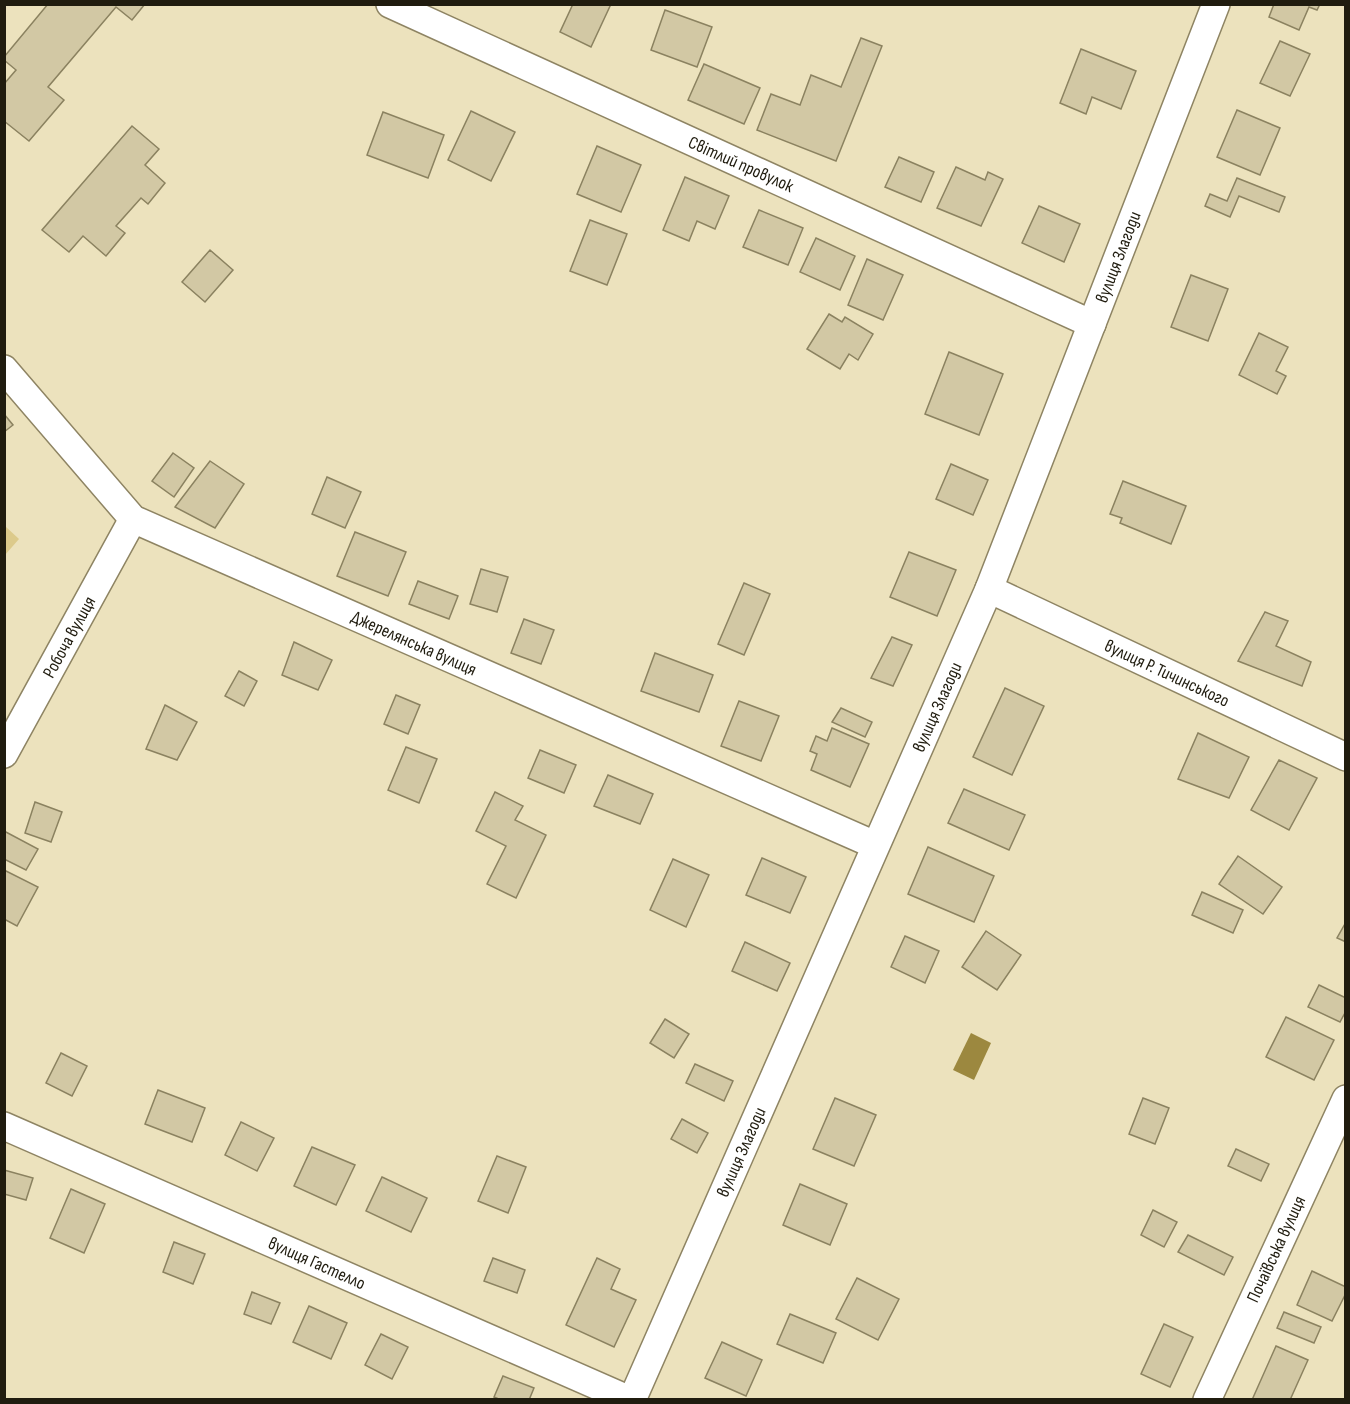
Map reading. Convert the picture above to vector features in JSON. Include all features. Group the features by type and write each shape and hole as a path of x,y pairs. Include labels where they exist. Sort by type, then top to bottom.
{"street":[{"name":"Світлий провулок","path":"390,4 1092,324"},
{"name":"вулиця Злагоди","path":"631,1400 989,589 1216,4"},
{"name":"Джерелянська вулиця","path":"4,369 133,519 875,845"},
{"name":"Робоча вулиця","path":"4,754 133,519"},
{"name":"вулиця Р. Тичинського","path":"989,589 1346,757"},
{"name":"Почаївська вулиця","path":"1207,1400 1346,1099"},
{"name":"вулиця Гастелло","path":"4,1126 631,1400"}],"shaded area":[{"path":"5,526 19,539 5,555"},
{"path":"971,1033 991,1043 974,1080 953,1070"}],"building":[{"path":"48,4 145,4 132,20 116,7 48,87 64,100 29,141 4,121 4,84 16,70 4,60 4,57"},
{"path":"573,4 611,4 591,47 560,32"},
{"path":"1274,4 1320,4 1317,10 1309,7 1299,30 1269,17"},
{"path":"665,10 712,27 697,67 651,50"},
{"path":"861,38 882,46 836,161 757,130 771,94 800,105 811,75 841,87"},
{"path":"1280,41 1310,54 1290,96 1260,83"},
{"path":"1081,49 1136,71 1121,109 1092,97 1086,114 1060,103"},
{"path":"704,64 760,88 744,124 688,100"},
{"path":"1237,110 1280,128 1260,175 1217,157"},
{"path":"471,111 515,132 491,181 448,160"},
{"path":"383,112 444,135 428,178 367,155"},
{"path":"132,126 159,149 145,165 165,183 148,204 141,198 116,226 125,233 106,256 83,236 69,252 42,230"},
{"path":"597,146 641,165 621,212 577,194"},
{"path":"899,157 934,172 921,202 885,187"},
{"path":"956,167 985,180 988,172 1003,179 981,226 937,208"},
{"path":"685,177 729,196 715,229 697,221 689,241 663,230"},
{"path":"1237,178 1285,197 1279,212 1239,196 1230,217 1205,206 1210,194 1227,201"},
{"path":"1039,206 1080,224 1064,262 1022,243"},
{"path":"759,210 803,228 788,265 743,247"},
{"path":"590,220 627,234 607,285 570,271"},
{"path":"816,238 855,256 840,290 800,272"},
{"path":"210,250 233,270 205,302 182,282"},
{"path":"867,259 903,275 883,320 848,305"},
{"path":"1191,275 1228,289 1208,341 1171,327"},
{"path":"829,314 842,322 845,317 873,334 858,360 849,354 840,369 807,349"},
{"path":"1259,333 1288,347 1276,371 1286,376 1277,394 1239,375"},
{"path":"949,352 1003,374 979,435 925,414"},
{"path":"4,414 13,425 4,432"},
{"path":"173,453 194,468 174,497 152,481"},
{"path":"210,461 244,484 215,528 175,507"},
{"path":"951,464 988,480 973,515 936,499"},
{"path":"327,477 361,492 345,528 312,514"},
{"path":"1123,481 1186,506 1171,544 1120,523 1122,518 1110,514"},
{"path":"355,532 406,552 388,596 337,576"},
{"path":"909,552 956,570 937,616 890,597"},
{"path":"481,569 508,577 497,612 470,604"},
{"path":"418,581 458,596 449,619 409,604"},
{"path":"744,583 770,594 744,655 718,644"},
{"path":"1265,612 1288,621 1276,646 1311,662 1302,686 1238,661"},
{"path":"524,619 554,630 541,664 511,653"},
{"path":"892,637 912,645 893,686 871,678"},
{"path":"294,642 332,660 318,690 282,675"},
{"path":"655,653 713,675 699,712 641,691"},
{"path":"239,671 257,681 244,706 225,696"},
{"path":"1005,688 1044,706 1012,775 973,757"},
{"path":"396,695 420,705 408,734 384,724"},
{"path":"739,701 779,716 761,761 721,746"},
{"path":"165,705 197,722 177,760 146,749"},
{"path":"841,708 872,722 865,737 832,722"},
{"path":"832,728 869,744 850,787 811,770 817,754 810,751 816,736 827,741"},
{"path":"1198,733 1249,757 1229,798 1178,779"},
{"path":"406,747 437,759 419,803 388,790"},
{"path":"540,750 576,765 564,793 528,778"},
{"path":"1279,760 1317,778 1289,830 1251,810"},
{"path":"608,775 653,794 640,824 594,806"},
{"path":"964,789 1025,815 1009,850 948,823"},
{"path":"495,792 523,806 515,820 546,835 516,898 487,884 506,846 476,831"},
{"path":"35,802 62,812 51,842 25,833"},
{"path":"4,831 38,849 26,870 4,859"},
{"path":"928,847 994,876 974,922 908,894"},
{"path":"1238,856 1282,887 1263,914 1219,884"},
{"path":"762,858 806,877 790,913 746,895"},
{"path":"673,859 709,875 686,927 650,910"},
{"path":"4,870 38,887 17,926 4,919"},
{"path":"1202,892 1243,910 1233,933 1192,915"},
{"path":"1346,922 1346,942 1337,938"},
{"path":"986,931 1021,955 997,990 962,967"},
{"path":"905,936 939,951 925,983 891,967"},
{"path":"745,942 790,963 777,991 732,971"},
{"path":"1319,985 1346,998 1346,1011 1340,1022 1308,1007"},
{"path":"1286,1017 1334,1040 1314,1080 1266,1057"},
{"path":"665,1019 689,1034 674,1058 650,1043"},
{"path":"61,1053 87,1066 72,1096 46,1083"},
{"path":"695,1064 733,1081 724,1101 686,1083"},
{"path":"158,1090 205,1108 192,1142 145,1124"},
{"path":"835,1098 876,1115 854,1166 813,1149"},
{"path":"1143,1098 1169,1108 1155,1144 1129,1134"},
{"path":"682,1119 708,1133 697,1153 671,1139"},
{"path":"241,1122 274,1138 257,1171 225,1155"},
{"path":"312,1147 355,1165 336,1205 294,1186"},
{"path":"1236,1149 1269,1164 1261,1181 1228,1166"},
{"path":"497,1156 526,1167 508,1213 478,1201"},
{"path":"4,1170 33,1178 26,1200 4,1194"},
{"path":"382,1177 427,1198 411,1232 366,1211"},
{"path":"800,1184 847,1204 830,1245 783,1225"},
{"path":"71,1189 105,1204 84,1253 50,1238"},
{"path":"1153,1210 1177,1222 1164,1247 1141,1235"},
{"path":"1188,1235 1233,1257 1224,1275 1178,1252"},
{"path":"174,1242 205,1254 193,1284 163,1272"},
{"path":"493,1258 525,1270 517,1293 484,1281"},
{"path":"597,1258 620,1269 611,1289 636,1300 614,1347 566,1325"},
{"path":"1312,1271 1346,1287 1346,1293 1332,1321 1297,1305"},
{"path":"857,1278 899,1299 878,1340 836,1319"},
{"path":"252,1292 280,1303 271,1324 244,1314"},
{"path":"309,1306 347,1323 331,1359 293,1342"},
{"path":"1284,1312 1321,1327 1314,1343 1277,1328"},
{"path":"790,1314 836,1333 823,1363 777,1344"},
{"path":"1164,1324 1193,1337 1170,1387 1141,1374"},
{"path":"381,1334 408,1347 392,1379 365,1365"},
{"path":"722,1342 762,1360 746,1396 705,1378"},
{"path":"1276,1346 1308,1360 1290,1400 1252,1400"},
{"path":"503,1376 534,1388 529,1400 501,1400 494,1397"}]}
